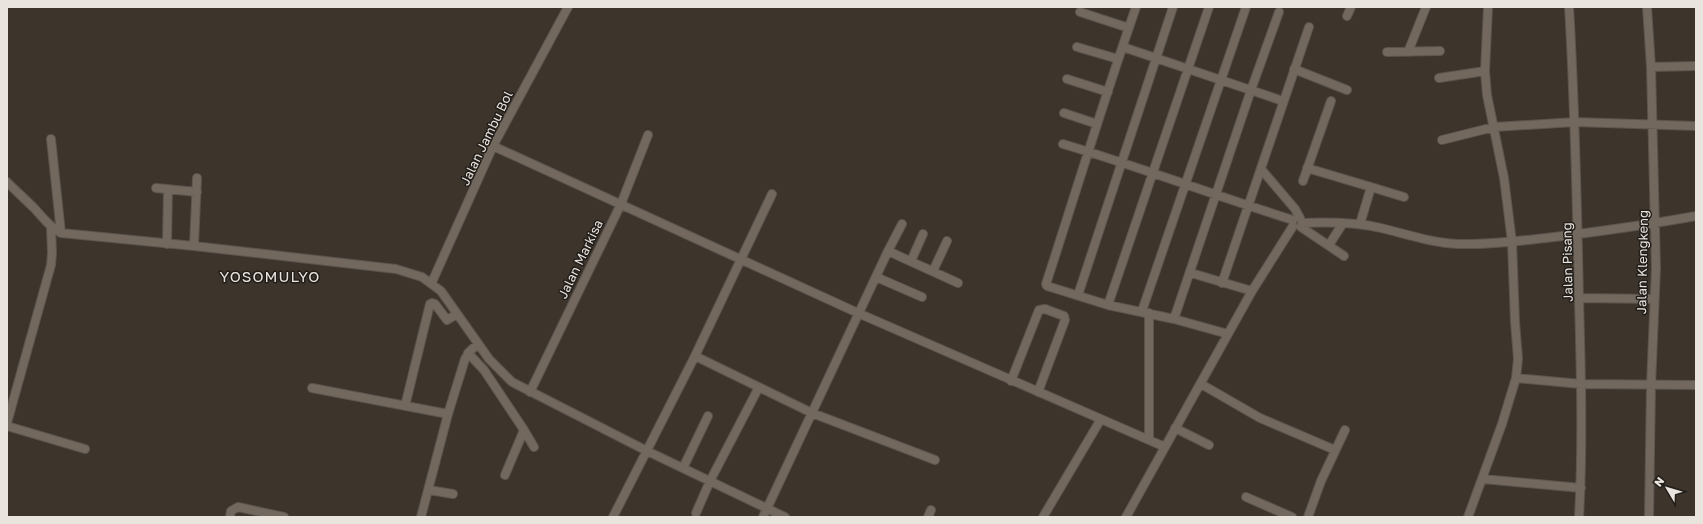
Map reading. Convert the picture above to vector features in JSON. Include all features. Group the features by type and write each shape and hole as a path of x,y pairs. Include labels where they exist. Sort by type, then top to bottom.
{"street":[{"name":"Jalan Jambu Bol","path":"432,282 493,146 568,7"},
{"path":"1136,7 1046,284 1047,286 1108,305 1174,319 1228,334"},
{"path":"1078,295 1155,57 1173,7"},
{"path":"1108,305 1209,7"},
{"path":"1149,440 1145,312 1184,184 1246,7"},
{"path":"1348,16 1351,7"},
{"path":"1408,52 1426,7"},
{"path":"1468,517 1483,479 1516,378 1518,359 1512,242 1504,178 1487,95 1485,71 1488,7"},
{"name":"Jalan Pisang","path":"1569,7 1575,122 1581,384 1581,488 1579,517"},
{"name":"Jalan Klengkeng","path":"1647,7 1651,67 1656,223 1649,517"},
{"path":"1080,12 1129,28"},
{"path":"1174,319 1191,273 1251,90 1279,12"},
{"path":"1222,283 1309,27"},
{"path":"1076,47 1118,59"},
{"path":"1123,47 1283,101"},
{"path":"1387,52 1440,51"},
{"path":"1651,67 1696,66"},
{"path":"1294,69 1347,90"},
{"path":"1439,78 1485,71"},
{"path":"1067,79 1108,92"},
{"path":"1302,181 1331,101"},
{"path":"1064,112 1097,124"},
{"path":"1442,140 1494,127 1575,122 1696,126"},
{"name":"Jalan Markisa","path":"530,392 621,204 648,135"},
{"path":"51,139 61,233"},
{"path":"1063,144 1298,223 1344,256"},
{"path":"493,146 858,313 1165,447"},
{"path":"1307,168 1404,197"},
{"path":"1126,517 1252,291 1298,223 1295,209 1261,169"},
{"path":"194,246 197,178"},
{"path":"8,184 36,210 51,227 61,233 194,246 396,269 412,273 432,282 441,291 457,314 484,370 534,447"},
{"path":"1360,224 1371,187"},
{"path":"156,188 197,192"},
{"path":"166,244 168,189"},
{"path":"613,517 695,356 772,194"},
{"path":"1298,223 1360,224 1392,231 1414,238 1458,244 1512,242 1656,223 1696,216"},
{"path":"1328,245 1343,223"},
{"path":"763,517 858,313 902,224"},
{"path":"7,423 51,265 51,227"},
{"path":"910,261 923,234"},
{"path":"933,271 947,241"},
{"path":"888,251 958,282"},
{"path":"1191,273 1252,291"},
{"path":"876,277 922,297"},
{"path":"1579,298 1654,299"},
{"path":"405,406 430,304 435,304 447,320 457,314"},
{"path":"1011,381 1039,310 1045,309 1064,316 1065,320 1038,392"},
{"path":"473,349 512,382 530,392 647,451 785,517"},
{"path":"422,517 448,414 473,349"},
{"path":"695,356 812,413 935,460"},
{"path":"1516,378 1581,384 1696,385"},
{"path":"1201,384 1260,418 1335,450"},
{"path":"696,513 710,481 759,387"},
{"path":"312,388 448,414"},
{"path":"683,468 708,416"},
{"path":"1044,517 1101,420"},
{"path":"7,426 85,449"},
{"path":"1175,428 1209,445"},
{"path":"505,475 524,430"},
{"path":"1308,517 1321,481 1345,430"},
{"path":"1483,479 1581,488"},
{"path":"429,490 453,494"},
{"path":"1246,497 1292,517"},
{"path":"230,517 231,511 238,507 284,517"}],"district":[{"name":"YOSOMULYO","path":"270,277"}]}
